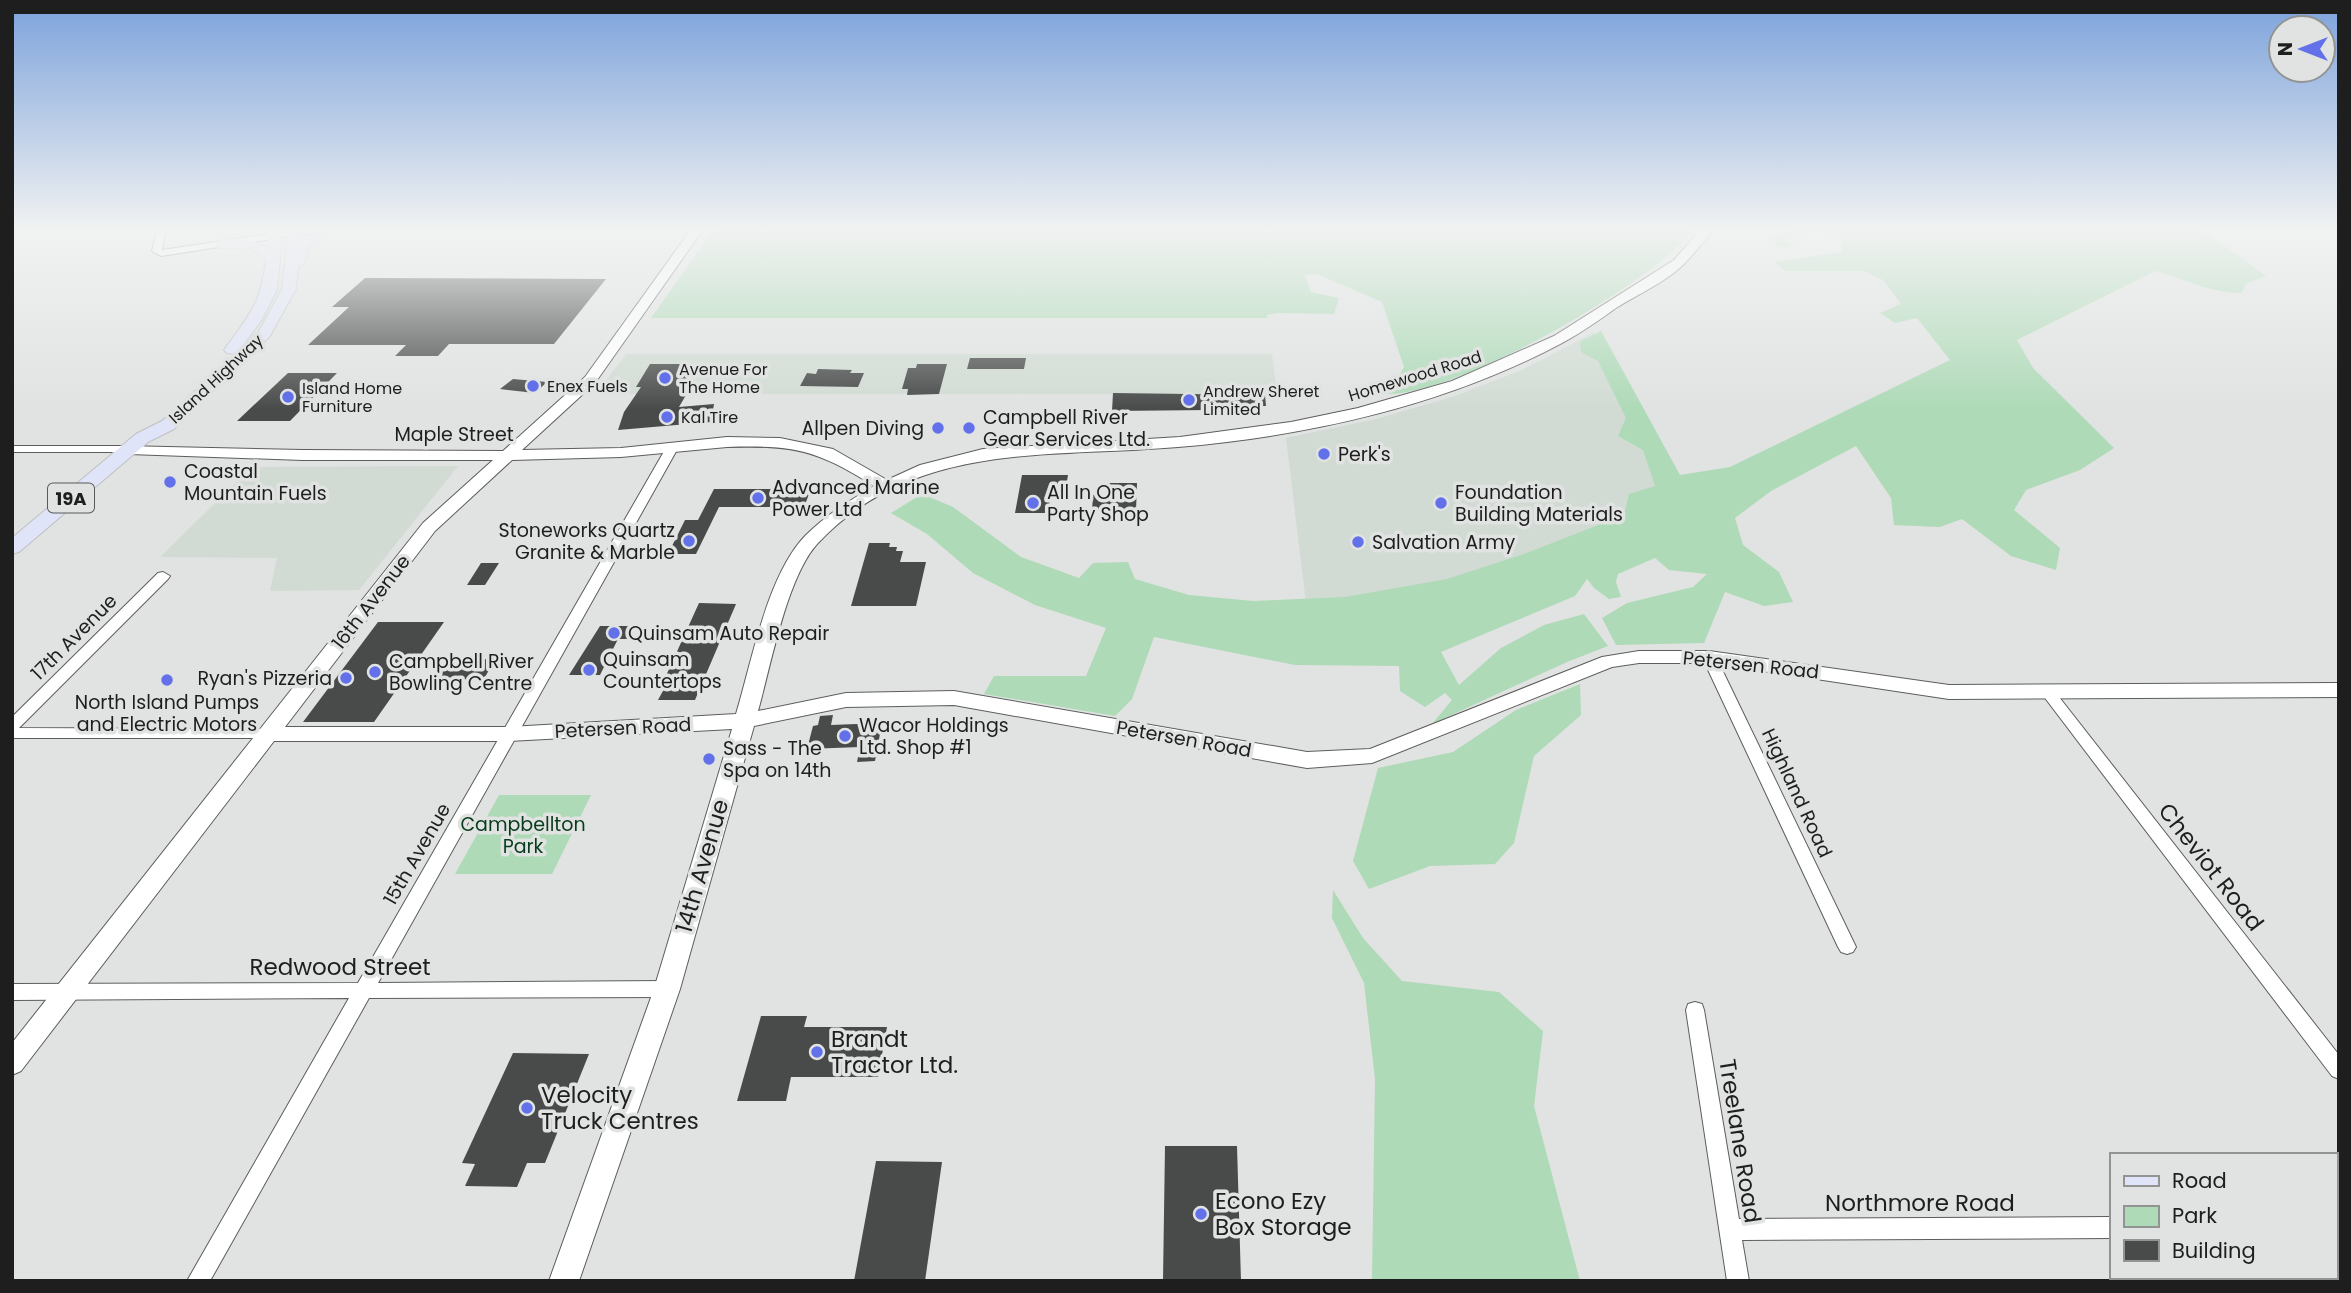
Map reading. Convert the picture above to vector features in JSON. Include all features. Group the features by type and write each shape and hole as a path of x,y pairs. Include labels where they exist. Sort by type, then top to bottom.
{"main road":[{"name":"Island Highway","path":"136,443 145,425 228,355 254,321 270,288"},
{"name":"Island Highway","path":"12,548 136,443 168,425 245,355 273,321 289,289"}],"street":[{"name":"16th Avenue","path":"12,1063 429,527 590,380 655,288"},
{"name":"Homewood Road","path":"886,486 926,468 983,454 1180,442 1291,427 1361,412 1457,384 1498,368 1559,339 1638,288"},
{"name":"Maple Street","path":"12,449 136,443 261,455 598,454 764,441 807,446 841,458 886,486"},
{"name":"15th Avenue","path":"198,1281 672,448"},
{"name":"14th Avenue","path":"564,1281 667,989 787,575 810,541 829,523 842,512 886,486"},
{"name":"17th Avenue","path":"12,726 163,576"},
{"name":"Petersen Road","path":"12,733 509,734 743,721 846,700 954,698 1307,760 1372,756 1609,661 1639,657 1709,657 1949,692 2339,690"},
{"name":"Highland Road","path":"1709,657 1847,947"},
{"name":"Cheviot Road","path":"2047,691 2339,1070"},
{"name":"Redwood Street","path":"12,992 667,989"},
{"name":"Treelane Road","path":"1695,1010 1738,1281"},
{"name":"Northmore Road","path":"1729,1230 2110,1228"}],"shaded area":[{"path":"1594,332 1684,502 1546,571 1308,619 1286,438 1376,419 1452,397 1522,370"},
{"path":"626,354 1272,354 1277,394 596,394"},
{"path":"458,466 359,590 270,591 277,558 160,557 252,467"}],"green space":[{"path":"672,288 1310,288 1311,292 1339,298 1334,314 1279,313 1267,315 1267,318 651,318"},
{"path":"1350,288 1622,288 1552,332 1506,356 1421,389 1388,394 1404,367 1382,302"},
{"path":"1889,288 2120,288 2017,340 2033,368 2114,448 2080,470 2026,490 2014,510 2060,548 2056,570 2011,556 1962,519 1940,527 1894,525 1891,498 1856,446 1771,491 1735,518 1743,545 1779,572 1793,602 1764,606 1725,592 1704,643 1616,645 1602,618 1627,603 1693,587 1707,574 1669,570 1655,558 1618,574 1616,582 1621,597 1609,599 1587,579 1575,596 1441,652 1459,685 1501,648 1544,625 1584,614 1608,646 1432,724 1452,700 1445,693 1425,707 1400,691 1399,666 1295,665 1154,637 1132,699 1115,716 984,694 994,676 1086,676 1106,628 1035,605 973,573 927,534 891,513 922,494 953,507 1021,557 1079,578 1093,563 1128,562 1135,579 1189,595 1253,601 1345,597 1447,579 1524,554 1624,515 1629,494 1655,486 1643,450 1618,436 1626,418 1598,361 1581,352 1580,342 1601,331 1680,475 1730,467 1950,360 1917,318 1895,323 1880,313 1901,304"},
{"path":"2210,288 2244,288 2242,293"},
{"path":"1580,684 1581,715 1534,756 1514,843 1495,864 1430,866 1369,889 1353,861 1378,768 1453,752 1516,710"},
{"name":"Campbellton Park","path":"499,795 591,795 552,874 455,874"},
{"path":"1333,890 1363,938 1402,981 1499,992 1543,1031 1534,1106 1580,1281 1372,1281 1375,1079 1364,983 1332,918"}],"building":[{"path":"353,288 599,288 554,344 449,344 438,356 395,356 406,345 308,345 349,307 332,307"},
{"path":"970,358 1026,358 1024,369 967,369"},
{"path":"650,364 697,364 685,383 693,383 679,407 714,404 711,422 618,430 624,412 641,387 636,387"},
{"path":"917,364 947,364 939,394 907,395 908,389 902,389 908,368 916,368"},
{"path":"818,369 864,373 858,387 800,386 807,373 816,374"},
{"name":"Island Home Furniture","path":"288,373 337,373 290,421 237,421"},
{"name":"Enex Fuels","path":"513,379 547,382 535,393 500,389"},
{"name":"Andrew Sheret Limited","path":"1113,393 1265,395 1266,406 1208,406 1208,410 1112,411"},
{"name":"All In One Party Shop","path":"1022,475 1068,475 1065,493 1051,493 1048,513 1015,513"},
{"path":"1105,483 1137,483 1136,511 1092,511 1093,495 1105,495"},
{"name":"Advanced Marine Power Ltd","path":"714,489 811,489 804,507 719,507 696,554 668,554 685,520 698,520"},
{"path":"869,543 890,543 889,547 897,547 896,551 903,551 900,562 926,562 916,606 851,606"},
{"path":"481,563 499,563 485,585 467,585"},
{"path":"699,603 736,604 695,700 658,700 664,689 660,689"},
{"name":"Campbell River Bowling Centre","path":"378,622 444,622 374,722 303,722"},
{"path":"600,626 636,626 630,639 618,639 600,675 569,675"},
{"path":"495,659 484,679 435,680 447,660"},
{"name":"Wacor Holdings Ltd. Shop #1","path":"833,715 831,725 882,723 875,761 857,762 860,747 807,749 813,726 818,725 820,716"},
{"name":"Brandt Tractor Ltd.","path":"761,1016 807,1016 804,1027 887,1027 878,1077 791,1077 786,1101 737,1101"},
{"name":"Velocity Truck Centres","path":"513,1053 589,1054 545,1163 527,1163 517,1187 465,1186 475,1164 462,1163"},
{"name":"Econo Ezy Box Storage","path":"1165,1146 1237,1146 1241,1281 1163,1281"},
{"path":"876,1161 942,1162 925,1281 854,1281"}],"place":[{"name":"Avenue For The Home","path":"665,378"},
{"name":"Enex Fuels","path":"533,386"},
{"name":"Island Home Furniture","path":"288,397"},
{"name":"Andrew Sheret Limited","path":"1189,400"},
{"name":"Kal Tire","path":"667,417"},
{"name":"Allpen Diving","path":"938,428"},
{"name":"Campbell River Gear Services Ltd.","path":"969,428"},
{"name":"Perk's","path":"1324,454"},
{"name":"Coastal Mountain Fuels","path":"170,482"},
{"name":"Advanced Marine Power Ltd","path":"758,498"},
{"name":"All In One Party Shop","path":"1033,503"},
{"name":"Foundation Building Materials","path":"1441,503"},
{"name":"Stoneworks Quartz Granite & Marble","path":"689,541"},
{"name":"Salvation Army","path":"1358,542"},
{"name":"Quinsam Auto Repair","path":"614,633"},
{"name":"Quinsam Countertops","path":"589,670"},
{"name":"Campbell River Bowling Centre","path":"375,672"},
{"name":"Ryan's Pizzeria","path":"346,678"},
{"name":"North Island Pumps and Electric Motors","path":"167,680"},
{"name":"Wacor Holdings Ltd. Shop #1","path":"845,736"},
{"name":"Sass - The Spa on 14th","path":"709,759"},
{"name":"Brandt Tractor Ltd.","path":"817,1052"},
{"name":"Velocity Truck Centres","path":"527,1108"},
{"name":"Econo Ezy Box Storage","path":"1201,1214"}]}
